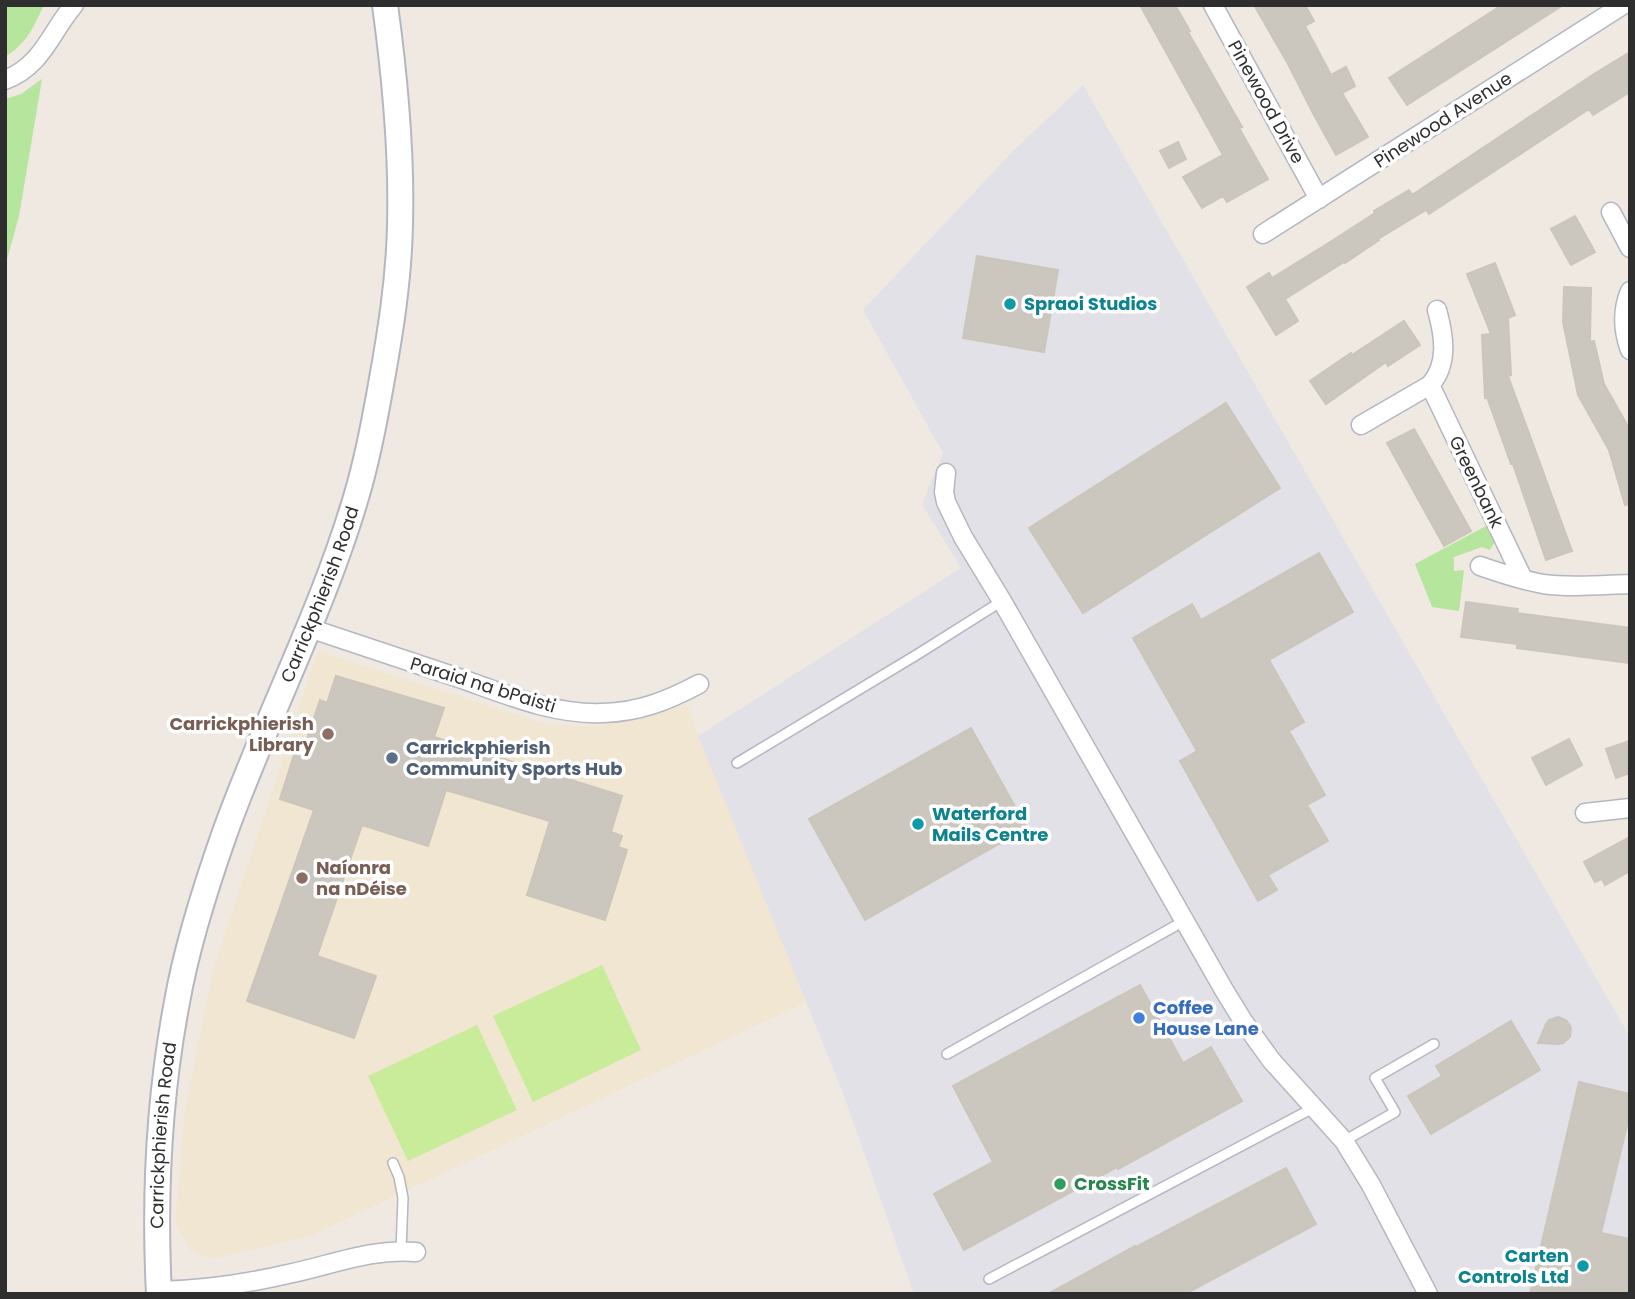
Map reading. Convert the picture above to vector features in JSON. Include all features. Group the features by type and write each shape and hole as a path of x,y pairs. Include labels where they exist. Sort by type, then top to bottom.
{"street":[{"path":"5,80 22,72 34,62 74,5"},
{"name":"Carrickphierish Road","path":"158,1293 160,1142 169,1048 179,989 224,835 330,577 357,493 387,353 396,289 400,169 397,113 385,5"},
{"name":"Pinewood Drive","path":"1213,5 1319,199"},
{"name":"Pinewood Avenue","path":"1263,234 1623,5"},
{"path":"1611,212 1630,248"},
{"path":"1630,291 1625,311 1630,350"},
{"path":"1362,425 1430,385 1438,374 1444,349 1437,310"},
{"name":"Greenbank","path":"1430,385 1523,579"},
{"path":"946,473 944,492 949,511 962,537 1002,601 1184,921 1256,1041 1344,1141 1371,1185 1428,1294"},
{"path":"1480,566 1523,579 1557,585 1630,583"},
{"name":"Paraid na bPaisti","path":"309,628 518,698 575,712 609,713 639,709 660,704 699,684"},
{"path":"1584,813 1630,808"},
{"path":"158,1293 246,1283 378,1252 409,1251"}],"lane":[{"path":"737,763 1002,601"},
{"path":"947,1054 1184,921"},
{"path":"1344,1141 1395,1112 1375,1078 1434,1044"},
{"path":"989,1279 1315,1107"},
{"path":"393,1163 403,1198 409,1251"}],"shaded area":[{"path":"1083,85 1630,1037 1630,1294 914,1294 843,1093 698,736 961,568 922,504 943,453 863,310 1013,151"},
{"path":"318,651 545,724 595,727 687,704 806,1002 308,1237 211,1259 190,1250 175,1222 185,1109 213,970"}],"green space":[{"path":"5,5 44,5 24,40 5,57"},
{"path":"42,79 19,216 5,267 5,99 21,94"},
{"path":"1488,525 1495,541 1490,550 1482,547 1454,557 1454,571 1464,570 1459,611 1432,607 1415,564"},
{"path":"602,965 641,1050 533,1102 493,1016"},
{"path":"477,1025 517,1110 408,1161 368,1076"}],"building":[{"path":"1140,5 1175,5 1268,179 1227,202 1223,196 1202,208 1183,177 1223,155"},
{"path":"1254,5 1305,5 1314,21 1305,26 1331,75 1346,67 1355,86 1342,93 1368,137 1336,155"},
{"path":"1502,5 1563,5 1407,105 1389,78"},
{"path":"1630,52 1630,92 1593,115 1589,109 1429,214 1426,210 1285,299 1298,321 1276,335 1247,287 1269,273 1272,278 1409,190 1412,195"},
{"path":"1178,142 1186,159 1169,168 1160,151"},
{"path":"1575,216 1595,252 1571,265 1551,229"},
{"name":"Spraoi Studios","path":"977,256 1058,270 1044,352 963,338"},
{"path":"1495,263 1515,315 1508,318 1511,375 1508,376 1572,551 1546,560 1513,464 1487,397 1485,398 1482,335 1491,334 1467,274"},
{"path":"1564,287 1591,288 1590,342 1594,341 1604,384 1630,430 1630,504 1625,505 1609,450 1578,395 1563,322"},
{"path":"1404,321 1420,345 1388,366 1386,362 1326,404 1310,381"},
{"path":"1226,403 1280,488 1083,613 1029,528"},
{"path":"1414,429 1471,531 1444,546 1387,443"},
{"path":"1319,553 1353,612 1269,660 1304,722 1289,731 1325,795 1307,805 1328,841 1268,875 1277,890 1258,901 1180,761 1197,751 1133,638 1192,604 1201,620"},
{"path":"1466,602 1518,609 1517,613 1630,628 1630,663 1517,648 1517,644 1461,637"},
{"path":"336,676 444,708 434,737 622,796 611,832 622,836 618,847 627,850 605,920 527,895 550,821 446,790 428,846 362,825 317,956 376,976 354,1038 247,1001 314,810 280,799 294,755 301,757 320,700 327,703"},
{"name":"Waterford Mails Centre","path":"971,728 1027,828 865,920 809,819"},
{"path":"1569,739 1582,765 1546,785 1532,758"},
{"path":"1630,741 1630,773 1616,778 1606,749"},
{"path":"1630,837 1630,871 1605,885 1602,879 1595,882 1584,862"},
{"path":"1140,985 1183,1063 1211,1047 1242,1101 964,1250 934,1194 993,1162 953,1086"},
{"path":"1558,1017 1569,1024 1570,1037 1559,1044 1538,1043 1549,1020"},
{"path":"1511,1021 1540,1070 1431,1134 1408,1096 1442,1076 1436,1066"},
{"path":"1579,1082 1630,1094 1630,1113 1601,1233 1630,1239 1630,1294 1530,1294"},
{"path":"1286,1168 1316,1224 1185,1294 1048,1294 1135,1246"}],"place":[{"name":"Spraoi Studios","path":"1010,304"},
{"name":"Carrickphierish Library","path":"328,734"},
{"name":"Carrickphierish Community Sports Hub","path":"392,758"},
{"name":"Waterford Mails Centre","path":"918,824"},
{"name":"Naíonra na nDéise","path":"302,878"},
{"name":"Coffee House Lane","path":"1139,1018"},
{"name":"CrossFit","path":"1060,1184"},
{"name":"Carten Controls Ltd","path":"1583,1266"}]}
